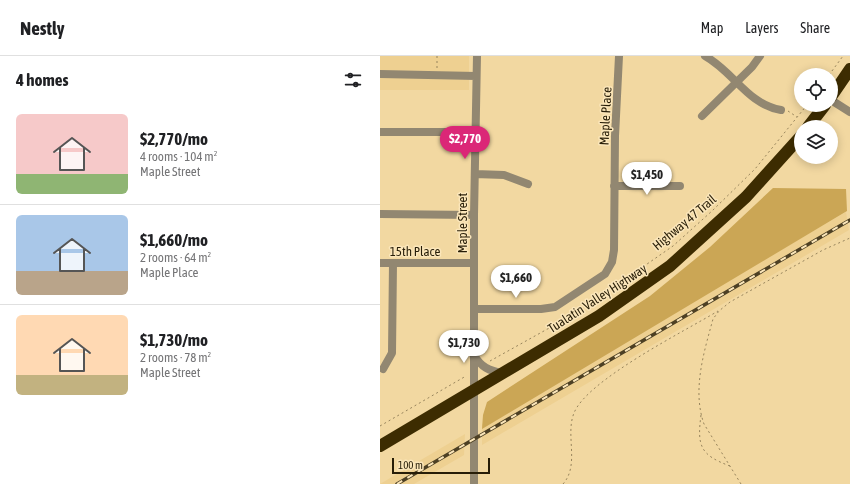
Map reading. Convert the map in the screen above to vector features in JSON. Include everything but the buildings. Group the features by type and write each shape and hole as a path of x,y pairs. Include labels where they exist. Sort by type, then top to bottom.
{"highway":[{"path":"838,86 850,69"},
{"path":"813,120 820,112"},
{"name":"Tualatin Valley Highway","path":"380,446 599,316 670,266 746,197 794,144"}],"street":[{"name":"Maple Street","path":"474,484 474,215 477,56"},
{"name":"Maple Place","path":"474,309 548,309 561,303 605,274 610,266 613,256 619,56"},
{"path":"705,56 718,64 758,102 781,110"},
{"path":"702,116 737,82 760,56"},
{"path":"380,74 476,76"},
{"path":"838,104 850,112"},
{"path":"380,132 476,132"},
{"path":"475,174 504,175 528,184"},
{"path":"614,186 680,186"},
{"path":"380,214 474,215"},
{"name":"15th Place","path":"380,263 474,263"},
{"path":"384,369 392,353 393,263"},
{"path":"474,354 482,366 489,370 503,373"}],"path":[{"path":"437,56 437,70"},
{"path":"834,68 843,56"},
{"path":"781,110 797,117"},
{"name":"Highway 47 Trail","path":"488,362 578,312 672,246 712,211 756,169 801,112"},
{"path":"563,484 570,473 573,415 583,399 613,374 719,311 730,302 823,250 850,238"},
{"path":"719,311 713,319 701,373 699,401 704,424 741,484"},
{"path":"380,426 464,378"},
{"path":"701,414 700,440 703,450 716,461 730,466"}],"shaded area":[{"path":"380,56 469,56 469,90 380,90"},
{"path":"773,188 846,189 847,211 482,429 483,415 487,402 650,296 710,247"},
{"path":"846,212 849,230 482,445 482,424"},
{"path":"465,434 464,455 414,484 380,484"}],"railway":[{"path":"397,484 850,220"}]}
